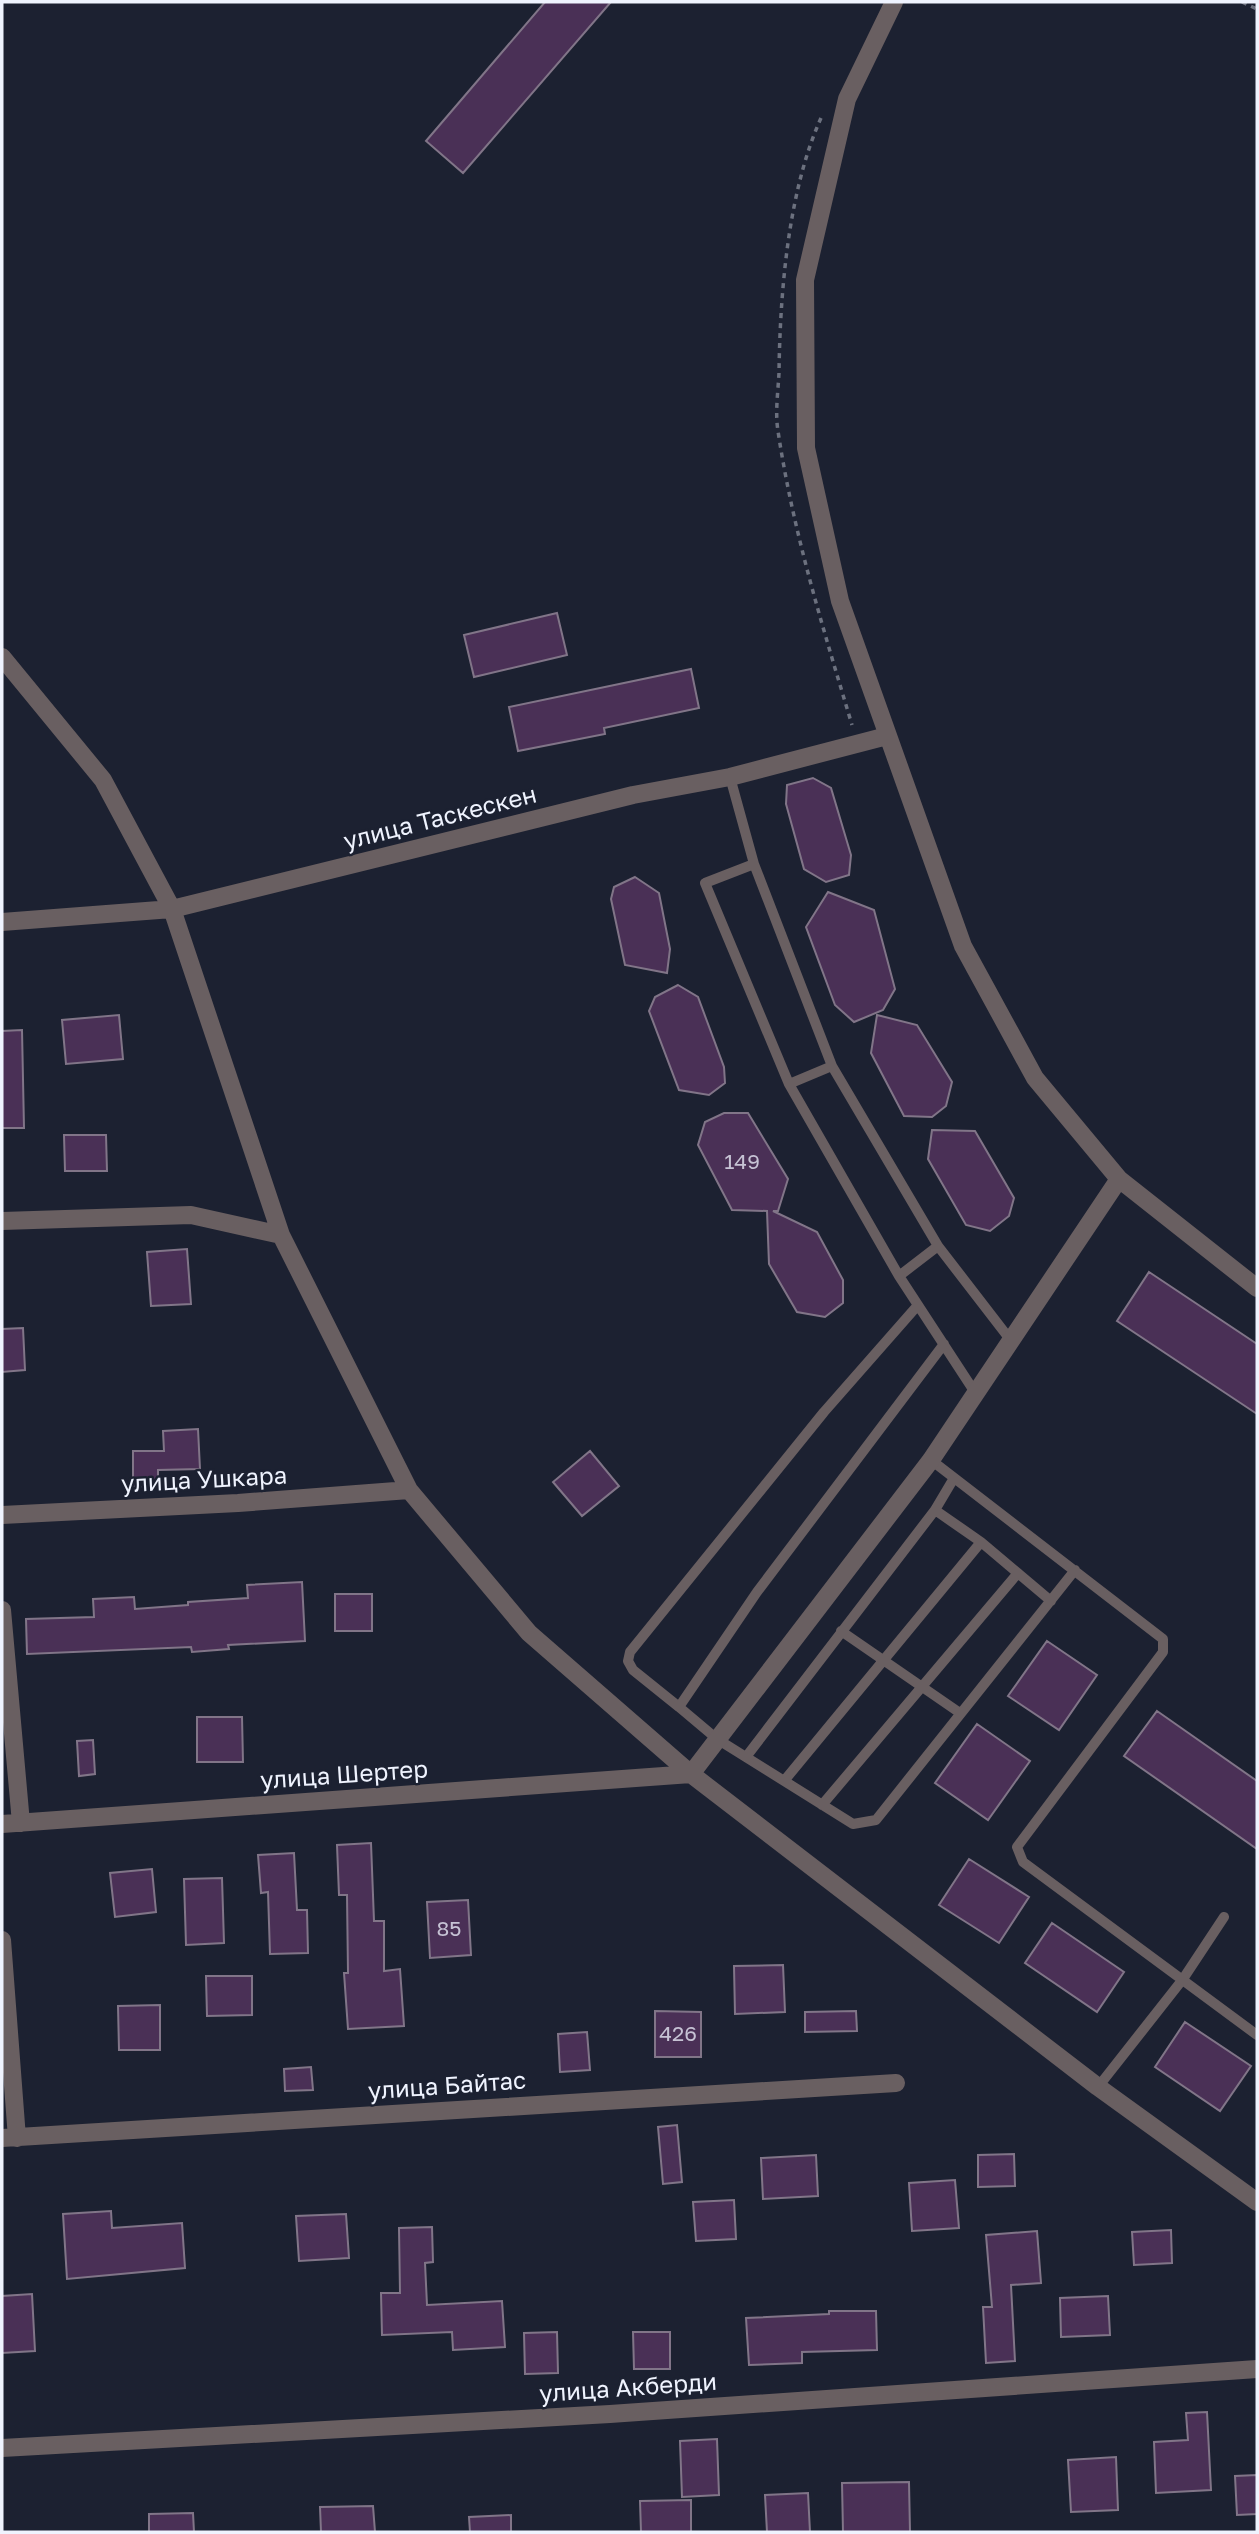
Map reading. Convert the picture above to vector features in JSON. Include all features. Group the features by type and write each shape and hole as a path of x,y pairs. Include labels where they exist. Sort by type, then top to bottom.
{"street":[{"path":"894,2 847,99 805,280 806,448 840,601 963,946 1035,1078 1119,1179 1257,1288"},
{"path":"2,657 103,780 172,909 281,1235 409,1490 529,1633 691,1774 1098,2087 1257,2202"},
{"name":"улица Таскескен","path":"2,922 172,909 633,794 730,777 887,736"},
{"path":"691,1774 931,1460 1119,1179"},
{"path":"2,1221 191,1215 281,1235"},
{"name":"улица Ушкара","path":"2,1515 238,1503 409,1490"},
{"path":"2,1609 21,1824"},
{"name":"улица Шертер","path":"2,1824 691,1774"},
{"path":"2,1940 9,2138"},
{"name":"улица Байтас","path":"9,2138 896,2083"},
{"name":"улица Акберди","path":"2,2448 610,2414 1257,2368"}],"lane":[{"path":"730,777 754,864 832,1066 938,1246 1012,1342"},
{"path":"754,864 705,883 789,1084 899,1276 976,1394"},
{"path":"789,1084 832,1066"},
{"path":"899,1276 938,1246"},
{"path":"918,1305 824,1412 630,1652 628,1661 633,1670 717,1739 783,1781 853,1824 876,1820 1075,1570"},
{"path":"679,1706 757,1592 944,1344"},
{"path":"931,1460 1163,1639 1163,1652 1017,1847 1023,1862 1257,2035"},
{"path":"746,1757 935,1510 954,1478"},
{"path":"935,1510 981,1542 1051,1601"},
{"path":"783,1781 981,1542"},
{"path":"822,1805 1018,1573"},
{"path":"841,1631 960,1713"},
{"path":"1098,2087 1183,1979 1224,1917"}],"path":[{"path":"1242,2 1257,9"}],"building":[{"path":"545,2 611,2 463,173 426,141"},
{"path":"557,613 567,655 474,677 464,635"},
{"path":"691,669 699,708 604,728 605,734 518,751 509,707"},
{"path":"813,778 831,788 851,855 849,875 826,882 804,869 786,804 787,785"},
{"path":"635,877 659,893 670,949 667,973 625,965 611,899 614,887"},
{"path":"828,892 874,910 895,989 883,1010 854,1022 835,1005 806,927"},
{"path":"678,985 698,997 724,1067 725,1083 709,1095 679,1090 649,1011 655,997"},
{"path":"119,1015 123,1059 66,1064 62,1020"},
{"path":"877,1015 917,1025 952,1082 946,1106 932,1117 904,1116 871,1053"},
{"path":"22,1030 24,1128 2,1128 2,1031"},
{"path":"724,1113 748,1113 788,1179 778,1211 773,1211 817,1232 843,1280 843,1303 825,1317 797,1312 769,1264 767,1211 732,1210 698,1145 705,1122"},
{"path":"932,1130 975,1131 1014,1198 1009,1216 990,1231 966,1225 928,1159"},
{"path":"64,1135 106,1135 107,1171 65,1171"},
{"path":"187,1249 191,1304 151,1306 147,1252"},
{"path":"1149,1272 1257,1344 1257,1414 1117,1321"},
{"path":"23,1328 25,1370 2,1372 2,1329"},
{"path":"198,1429 200,1469 158,1470 158,1487 133,1486 133,1451 164,1451 163,1431"},
{"path":"590,1451 619,1486 582,1516 553,1482"},
{"path":"302,1582 305,1641 228,1645 229,1649 192,1652 191,1647 27,1654 26,1619 94,1617 93,1599 134,1597 135,1609 188,1605 188,1602 248,1598 247,1585"},
{"path":"335,1594 372,1594 372,1631 335,1631"},
{"path":"1047,1641 1097,1675 1059,1730 1008,1696"},
{"path":"1157,1711 1257,1781 1257,1849 1124,1756"},
{"path":"197,1717 242,1717 243,1762 197,1762"},
{"path":"977,1724 1030,1761 988,1820 935,1783"},
{"path":"93,1740 95,1774 79,1776 77,1741"},
{"path":"371,1843 374,1921 384,1921 384,1971 400,1969 404,2026 348,2029 344,1973 348,1973 347,1895 339,1895 337,1845"},
{"path":"294,1853 297,1910 307,1910 308,1953 270,1954 268,1892 261,1893 258,1855"},
{"path":"969,1859 1029,1897 999,1943 939,1905"},
{"path":"152,1869 156,1912 115,1917 110,1873"},
{"path":"222,1878 224,1943 186,1945 184,1879"},
{"path":"468,1900 471,1955 430,1958 427,1902"},
{"path":"1052,1923 1124,1972 1097,2012 1025,1963"},
{"path":"783,1965 785,2012 735,2014 734,1966"},
{"path":"206,1976 252,1976 252,2015 207,2016"},
{"path":"160,2005 160,2050 119,2050 118,2006"},
{"path":"655,2011 701,2012 701,2057 655,2057"},
{"path":"856,2011 857,2031 805,2032 805,2012"},
{"path":"1185,2022 1251,2066 1220,2111 1155,2067"},
{"path":"587,2032 590,2070 560,2072 558,2034"},
{"path":"311,2067 313,2090 285,2091 284,2069"},
{"path":"677,2125 682,2182 663,2184 658,2127"},
{"path":"1014,2154 1015,2186 978,2187 978,2155"},
{"path":"816,2155 818,2196 763,2199 761,2158"},
{"path":"955,2180 959,2228 912,2231 909,2183"},
{"path":"734,2200 736,2239 696,2241 693,2202"},
{"path":"111,2211 112,2228 182,2223 185,2268 67,2279 63,2214"},
{"path":"346,2214 349,2258 299,2261 296,2216"},
{"path":"432,2227 433,2262 425,2263 427,2305 502,2301 505,2347 453,2350 452,2332 382,2335 381,2293 400,2293 399,2228"},
{"path":"1171,2230 1172,2263 1134,2265 1132,2232"},
{"path":"1037,2231 1041,2283 1011,2285 1015,2361 986,2363 983,2307 992,2307 986,2235"},
{"path":"32,2294 35,2351 2,2353 2,2296"},
{"path":"1108,2296 1110,2335 1061,2337 1060,2298"},
{"path":"829,2311 876,2311 877,2350 802,2352 802,2363 749,2365 746,2318 829,2314"},
{"path":"557,2332 558,2373 525,2374 524,2333"},
{"path":"633,2332 670,2332 670,2369 634,2369"},
{"path":"1207,2412 1211,2490 1156,2493 1154,2442 1188,2440 1186,2413"},
{"path":"717,2439 719,2495 682,2497 680,2441"},
{"path":"1116,2457 1118,2510 1071,2512 1068,2460"},
{"path":"1257,2475 1257,2514 1237,2515 1235,2476"},
{"path":"909,2482 910,2532 843,2532 842,2483"},
{"path":"808,2493 810,2532 767,2532 765,2495"},
{"path":"691,2500 691,2532 641,2532 640,2501"},
{"path":"373,2506 375,2532 321,2532 320,2507"},
{"path":"193,2513 194,2532 149,2532 149,2514"},
{"path":"511,2515 511,2532 470,2532 469,2517"}]}
